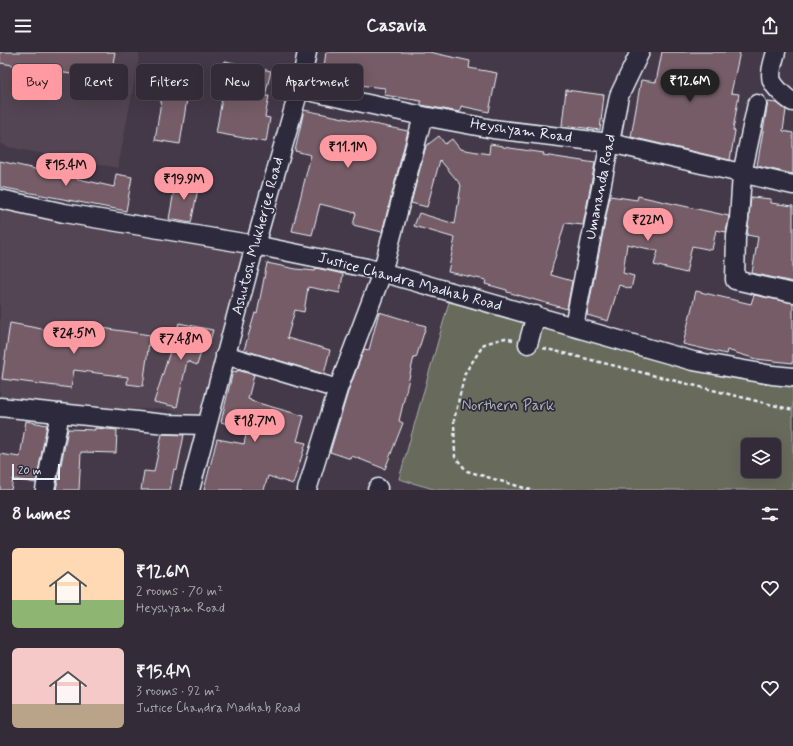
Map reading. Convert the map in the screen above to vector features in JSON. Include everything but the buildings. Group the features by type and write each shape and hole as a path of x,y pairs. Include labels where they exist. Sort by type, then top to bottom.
{"street":[{"name":"Ashutosh Mukherjee Road","path":"304,64 307,52"},
{"name":"Umananda Road","path":"574,326 619,96 640,52"},
{"path":"776,52 772,68 772,81 787,99 793,102"},
{"name":"Ashutosh Mukherjee Road","path":"190,490 225,355 296,100"},
{"name":"Heyshyam Road","path":"350,100 493,129 610,143 793,185"},
{"path":"757,104 742,174 739,219 736,236 735,280 793,293"},
{"path":"307,490 338,389 382,273 423,116"},
{"name":"Justice Chandra Madhab Road","path":"0,200 64,214 255,245 367,268 693,360 772,375 793,377"},
{"path":"528,344 536,315"},
{"path":"225,355 338,389"},
{"path":"0,407 166,424 206,426"},
{"path":"45,490 60,413"}],"path":[{"path":"531,490 467,472 455,457 454,420 465,373 484,344 505,338 793,410"}],"shaded area":[{"path":"0,52 140,52 138,64 136,64 136,73 118,168 8,147 0,143"},
{"path":"0,205 244,251 200,419 162,408 100,411 0,401"}],"green space":[{"name":"Northern Park","path":"449,302 651,356 793,387 793,490 437,490 399,479"}]}
